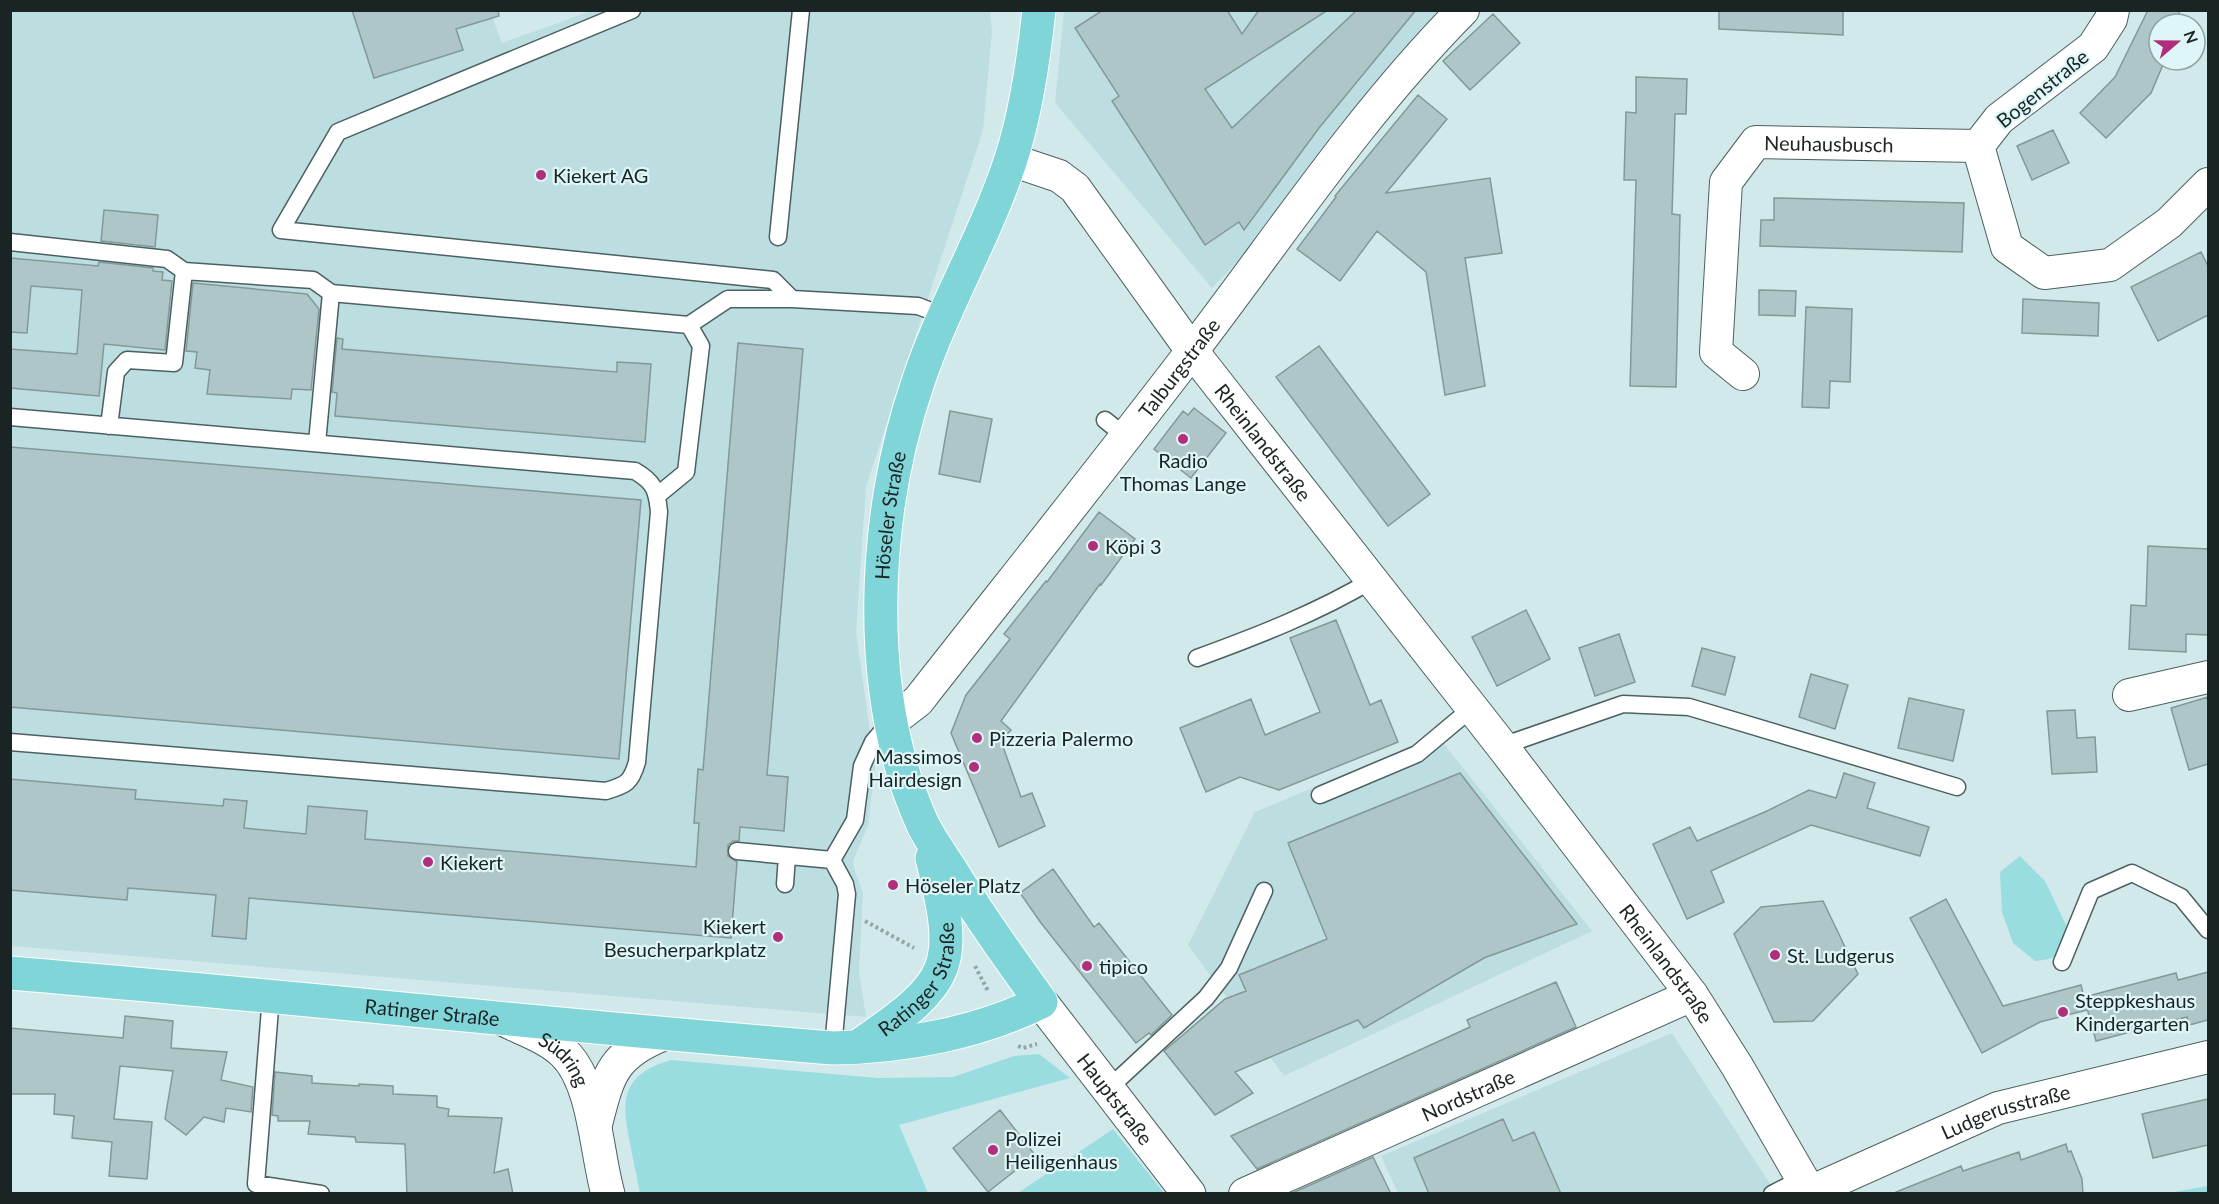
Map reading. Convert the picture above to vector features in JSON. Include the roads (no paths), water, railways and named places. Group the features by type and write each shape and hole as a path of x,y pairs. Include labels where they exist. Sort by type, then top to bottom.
{"main road":[{"name":"Höseler Straße","path":"1039,10 1036,44 1011,160 944,316 914,394 899,450 880,580 880,632 883,672 892,721 903,767 924,826 971,903 1041,1002"},
{"name":"Ratinger Straße","path":"845,1048 916,1004 936,982 945,961 947,937 944,908 924,826"},
{"name":"Ratinger Straße","path":"10,973 663,1035 845,1048 943,1035 1015,1015 1041,1002"}],"street":[{"name":"Talburgstraße","path":"892,721 918,701 1115,428 1192,351 1360,129 1463,10"},
{"name":"Bogenstraße","path":"1978,146 1999,119 2093,47 2111,19 2113,10"},
{"name":"Neuhausbusch","path":"1743,374 1716,352 1726,182 1756,142 1978,146"},
{"path":"1978,146 2007,247 2044,273 2110,265 2169,223 2208,184"},
{"name":"Rheinlandstraße","path":"1011,160 1059,176 1074,188 1192,351 1502,746 1692,995 1737,1066 1808,1188"},
{"path":"2129,695 2208,677"},
{"name":"Nordstraße","path":"1245,1194 1692,995"},
{"name":"Hauptstraße","path":"1041,1002 1190,1194"},
{"name":"Südring","path":"503,1019 555,1045 565,1053 580,1075 608,1194"},
{"name":"Südring","path":"594,1127 606,1085 613,1070 631,1050 663,1035"},
{"name":"Ludgerusstraße","path":"1808,1188 1998,1108 2208,1057"}],"lane":[{"path":"632,10 338,132 281,230 773,280 792,299"},
{"path":"778,237 801,10"},
{"path":"10,242 167,259 184,271 313,280 331,293 689,325 728,298 918,306 944,316"},
{"path":"109,426 116,372 127,360 174,363 184,271"},
{"path":"317,443 331,293"},
{"path":"657,495 686,472 701,346 689,325"},
{"path":"10,417 634,471 649,480 657,495 659,512 637,762 632,778 622,786 606,791 10,742"},
{"path":"1197,658 1291,622 1342,598 1372,580"},
{"path":"1502,746 1623,704 1689,707 1957,787"},
{"path":"1320,795 1417,754 1472,708"},
{"path":"832,860 855,820 862,766 873,742 892,721"},
{"path":"736,851 832,860"},
{"path":"785,884 787,856"},
{"path":"832,860 847,894 845,1048"},
{"path":"2062,962 2091,891 2132,873 2181,897 2208,930"},
{"path":"1108,1089 1206,998 1229,968 1264,891"},
{"path":"271,996 256,1185 321,1194"},
{"path":"1772,1194 1808,1188"}],"place":[{"name":"Kiekert AG","path":"541,175"},
{"name":"Radio Thomas Lange","path":"1183,439"},
{"name":"Köpi 3","path":"1093,546"},
{"name":"Pizzeria Palermo","path":"977,738"},
{"name":"Massimos Hairdesign","path":"974,767"},
{"name":"Kiekert","path":"428,862"},
{"name":"Höseler Platz","path":"893,885"},
{"name":"Kiekert Besucherparkplatz","path":"778,937"},
{"name":"St. Ludgerus","path":"1775,955"},
{"name":"tipico","path":"1087,966"},
{"name":"Steppkeshaus Kindergarten","path":"2063,1012"},
{"name":"Polizei Heiligenhaus","path":"993,1150"}]}
